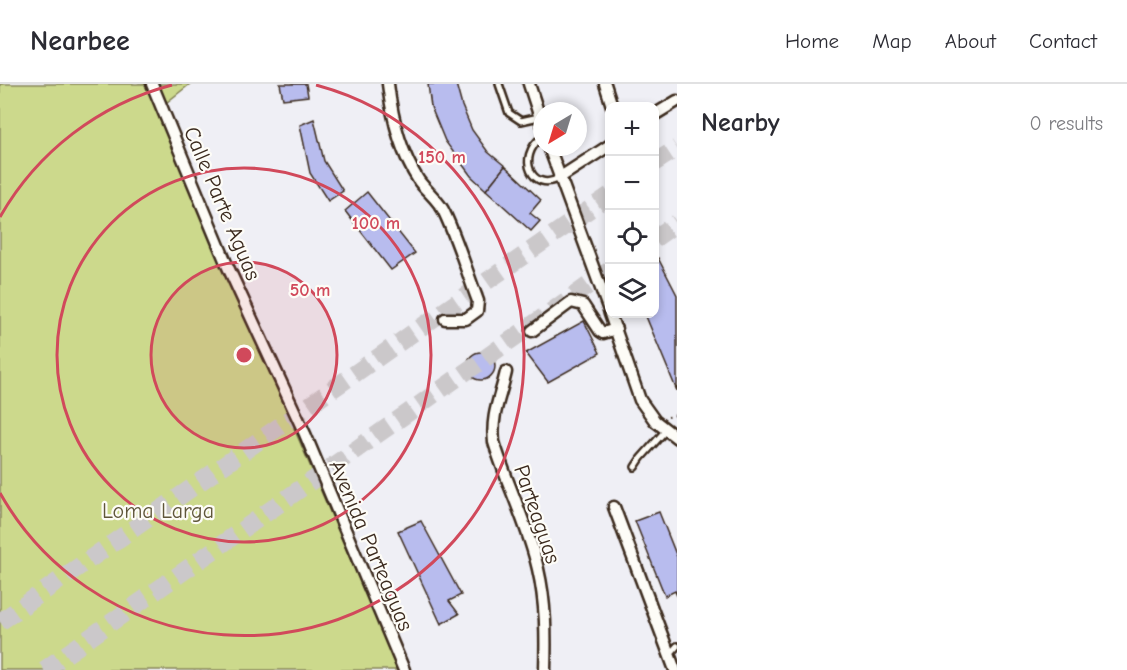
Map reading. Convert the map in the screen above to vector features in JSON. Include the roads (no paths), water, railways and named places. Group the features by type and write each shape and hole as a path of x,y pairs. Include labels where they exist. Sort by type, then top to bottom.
{"street":[{"name":"Calle Parte Aguas","path":"152,84 227,265 305,434"},
{"path":"388,84 396,128 409,165 420,183 444,211 478,301 477,311 466,319 445,319"},
{"path":"529,84 535,102"},
{"path":"605,84 611,102"},
{"path":"659,113 677,100"},
{"path":"559,178 605,148"},
{"path":"552,156 605,300"},
{"path":"532,331 571,302 583,305 603,333 616,330"},
{"path":"612,318 640,400 656,421 677,438"},
{"name":"Parteaguas","path":"506,372 495,407 492,430 494,442 538,567 545,608 544,670"},
{"name":"Avenida Parteaguas","path":"305,434 404,670"},
{"path":"614,507 675,670"}],"lane":[{"path":"499,84 512,116 521,121 533,120"},
{"path":"533,145 527,162 530,172 545,182 552,182 559,178"},
{"path":"636,467 640,458 666,430"},
{"path":"669,655 677,646"}],"tunnel":[{"path":"659,160 677,148"},
{"path":"0,622 605,198"},
{"path":"659,236 677,223"},
{"path":"44,670 605,274"}],"park label":[{"name":"Loma Larga","path":"158,510"}]}
